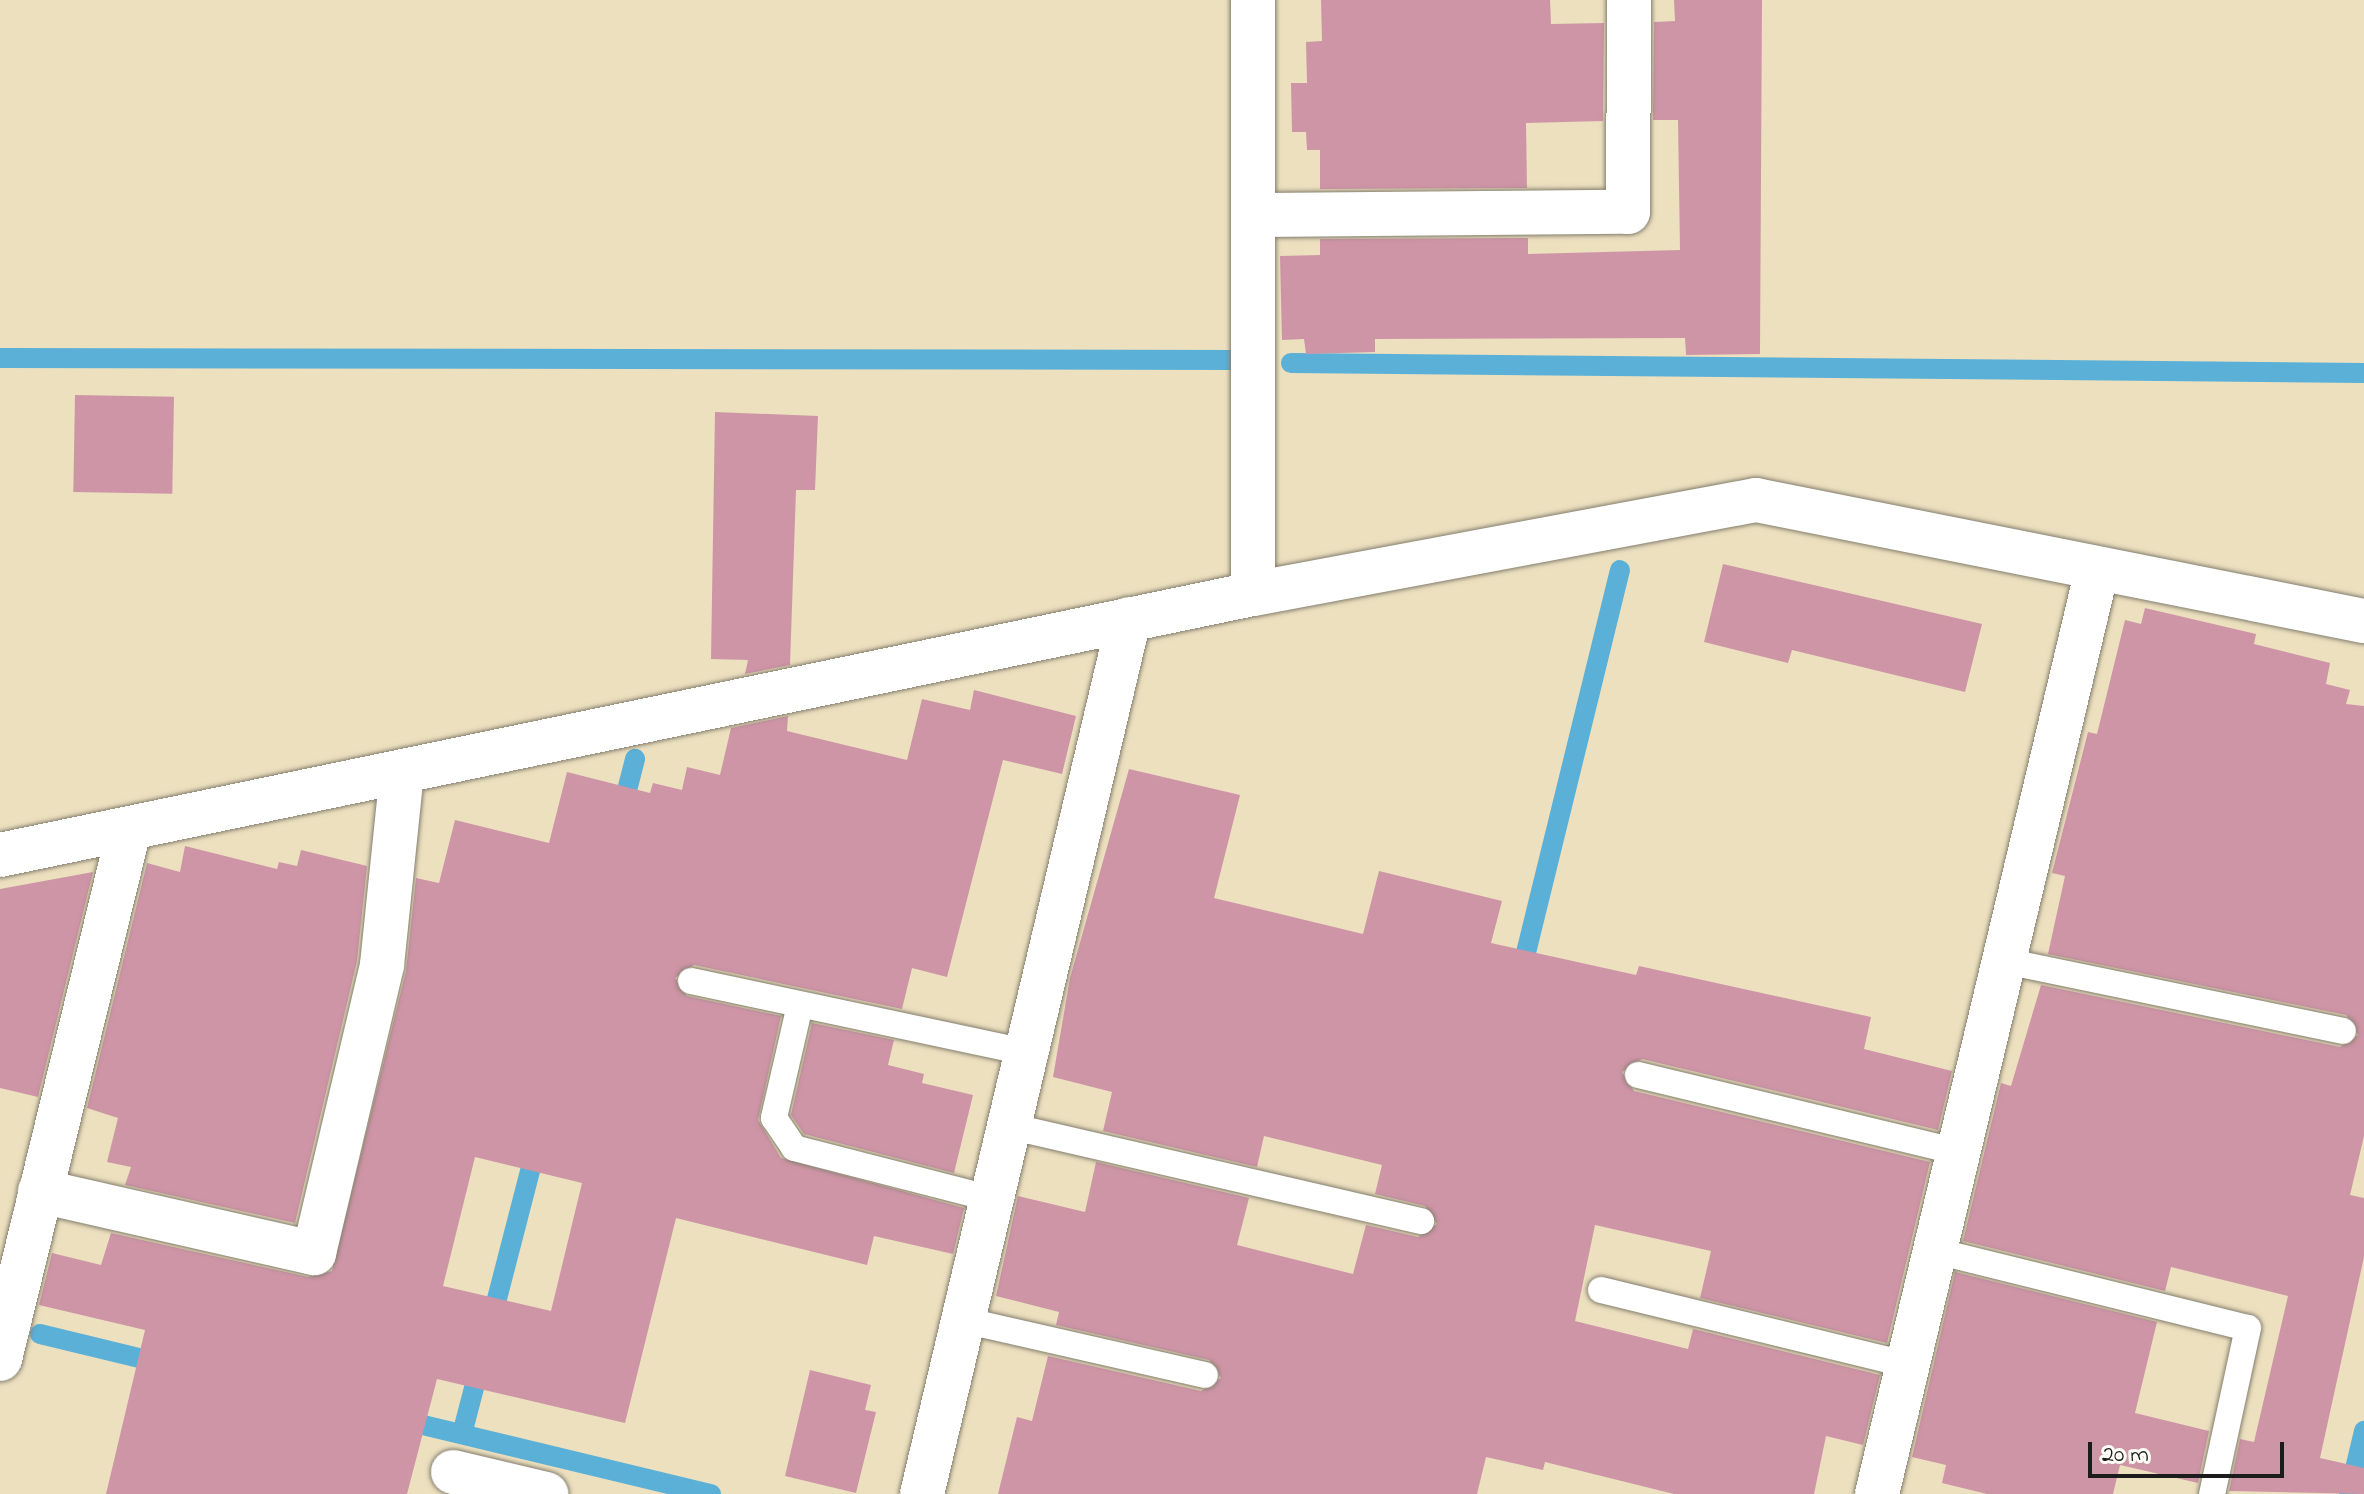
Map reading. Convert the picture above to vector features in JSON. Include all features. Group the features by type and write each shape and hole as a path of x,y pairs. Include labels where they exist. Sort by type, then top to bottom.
{"street":[{"path":"1253,0 1256,215 1253,594"},
{"path":"1256,215 1628,212 1629,0"},
{"path":"0,855 1129,619 1756,500 2364,621"},
{"path":"1877,1494 2097,570"},
{"path":"922,1494 1129,619"},
{"path":"40,1191 314,1253 382,965 402,772"},
{"path":"0,1359 129,830"},
{"path":"453,1472 546,1494"}],"lane":[{"path":"2005,961 2343,1031"},
{"path":"691,981 1026,1052"},
{"path":"800,1005 774,1118 794,1148 992,1199"},
{"path":"1638,1075 1959,1152"},
{"path":"1009,1126 1421,1221"},
{"path":"1936,1251 2248,1328 2212,1494"},
{"path":"1601,1290 1908,1365"},
{"path":"963,1320 1205,1375"}],"building":[{"path":"1321,0 1550,0 1551,24 1604,23 1603,121 1526,123 1527,188 1320,189 1320,150 1307,150 1306,132 1292,132 1291,83 1307,83 1306,42 1322,41"},
{"path":"1674,0 1762,0 1760,354 1686,355 1685,338 1375,339 1375,352 1306,354 1304,339 1282,340 1280,256 1320,255 1320,239 1528,238 1528,254 1680,250 1678,120 1653,120 1654,22 1675,21"},
{"path":"75,395 174,397 172,494 73,492"},
{"path":"715,412 818,416 815,490 796,490 790,665 745,674 748,660 711,659"},
{"path":"1723,564 1982,624 1965,692 1792,650 1788,663 1704,642"},
{"path":"2145,608 2256,634 2254,644 2330,663 2326,684 2350,690 2346,704 2364,706 2364,1136 2350,1195 2364,1198 2364,1257 2320,1458 2364,1468 2364,1494 2229,1491 2240,1439 2254,1442 2288,1296 2171,1267 2165,1291 1963,1241 2001,1083 2011,1086 2041,985 2340,1047 2358,1035 2346,1015 2048,954 2065,876 2052,873 2088,732 2097,734 2125,620 2141,624"},
{"path":"974,690 1076,716 1062,774 1003,760 947,977 912,968 902,1009 694,965 675,978 687,996 781,1016 758,1120 781,1158 964,1208 953,1254 874,1236 867,1265 676,1218 625,1423 437,1379 407,1494 106,1494 145,1330 39,1305 52,1253 101,1265 111,1233 308,1277 332,1271 406,971 416,878 439,883 455,820 549,843 567,772 650,793 653,783 682,790 687,767 720,775 731,728 788,716 787,731 907,760 922,699 970,710","holes":["475,1157 582,1183 551,1311 443,1286"]},
{"path":"1129,769 1240,795 1214,898 1363,934 1379,871 1502,901 1491,943 1636,975 1639,966 1871,1017 1864,1049 1952,1071 1938,1130 1642,1059 1622,1072 1634,1091 1930,1162 1887,1343 1700,1298 1711,1251 1595,1225 1575,1321 1688,1349 1693,1329 1880,1375 1863,1445 1826,1436 1814,1494 1674,1494 1545,1462 1543,1470 1486,1457 1477,1494 998,1494 1017,1417 1032,1421 1048,1356 1201,1391 1221,1378 1209,1360 1056,1325 1059,1312 996,1296 1018,1196 1085,1212 1096,1162 1249,1198 1237,1245 1353,1274 1366,1225 1418,1237 1437,1224 1425,1206 1375,1194 1382,1165 1264,1136 1257,1167 1103,1131 1112,1092 1053,1077 1070,978"},
{"path":"185,846 277,869 279,862 297,866 301,850 367,866 357,961 295,1223 125,1185 131,1167 107,1162 118,1118 87,1108 147,863 180,872"},
{"path":"93,872 38,1097 0,1088 0,889"},
{"path":"812,1023 894,1040 888,1065 924,1074 922,1083 973,1095 954,1173 804,1134 791,1115"},
{"path":"1955,1272 2157,1322 2135,1413 2209,1431 2198,1483 2120,1465 2113,1494 1987,1494 1942,1483 1946,1465 1912,1457"},
{"path":"810,1370 871,1385 865,1410 876,1412 856,1493 785,1476"}],"waterway":[{"path":"0,358 1235,360"},
{"path":"1291,363 2364,373"},
{"path":"1520,977 1620,570"},
{"path":"621,814 635,759"},
{"path":"491,1322 537,1144"},
{"path":"40,1334 164,1364"},
{"path":"462,1434 481,1361"},
{"path":"398,1419 711,1494"},
{"path":"2349,1494 2364,1431"}]}
